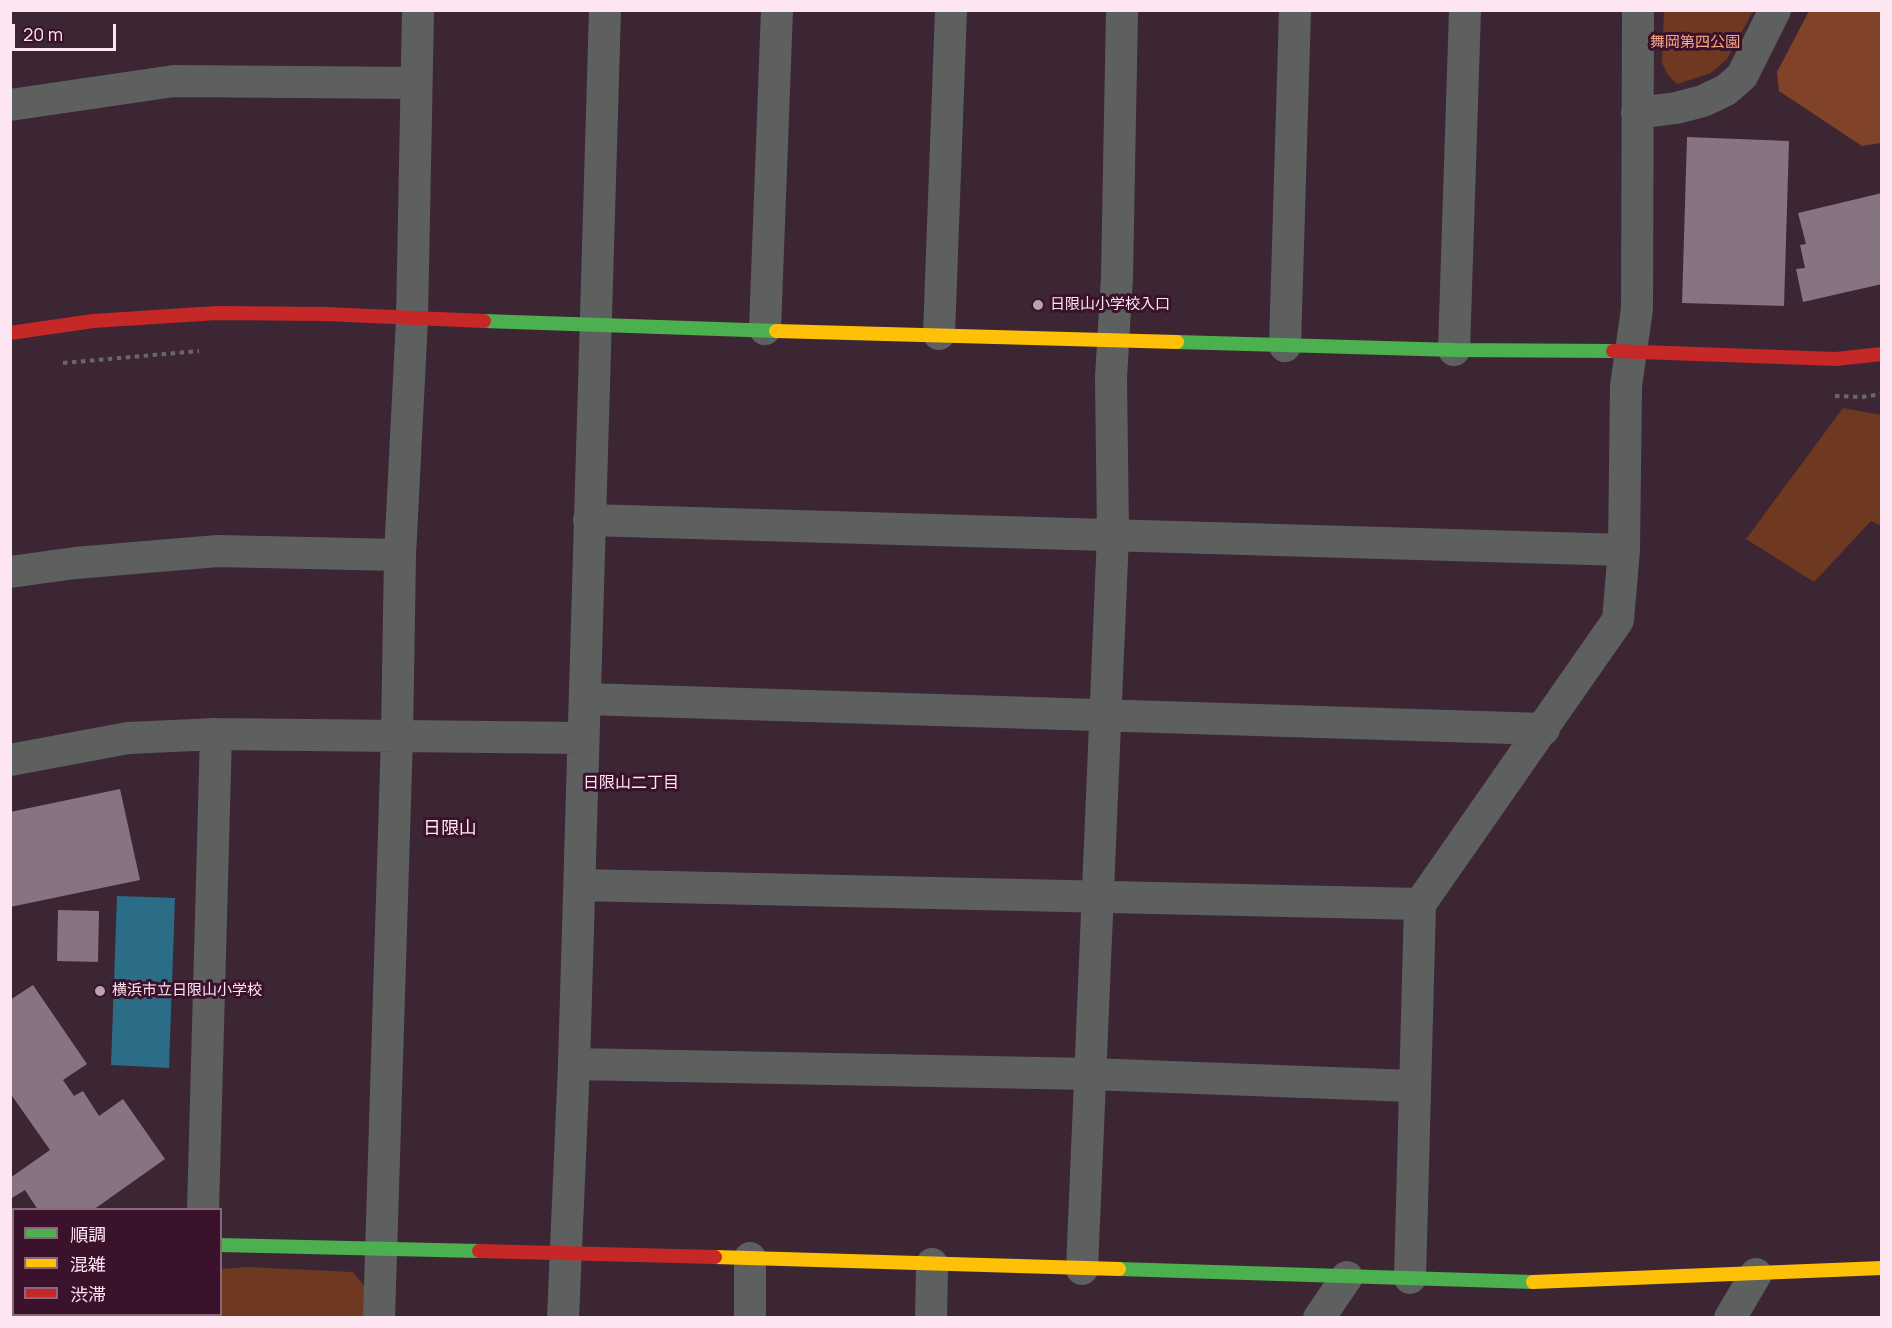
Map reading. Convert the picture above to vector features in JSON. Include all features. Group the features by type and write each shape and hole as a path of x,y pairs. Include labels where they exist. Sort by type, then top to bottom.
{"street":[{"path":"379,1317 397,736 400,555 412,320 418,10"},
{"path":"563,1317 580,885 582,738 605,10"},
{"path":"765,329 777,10"},
{"path":"939,334 951,10"},
{"path":"1082,1269 1113,535 1113,339 1122,10"},
{"path":"1285,346 1295,10"},
{"path":"1454,350 1465,10"},
{"path":"1410,1278 1413,1086 1420,904 1618,620 1624,550 1626,386 1637,309 1638,10"},
{"path":"1637,113 1676,108 1703,101 1726,90 1742,76 1775,10"},
{"path":"10,105 174,81 416,83"},
{"path":"10,333 93,321 217,313 326,314 412,320 1113,339 1285,346 1632,351 1836,359 1881,354"},
{"path":"589,520 1624,550"},
{"path":"10,572 75,562 218,551 400,555"},
{"path":"585,699 1544,729"},
{"path":"10,760 128,738 216,734 582,738"},
{"path":"203,1208 216,734"},
{"path":"580,885 1420,904"},
{"path":"574,1064 1090,1074 1413,1086"},
{"path":"222,1245 750,1258 1553,1283 1881,1268"},
{"path":"750,1258 750,1317"},
{"path":"931,1317 932,1264"},
{"path":"1730,1317 1756,1274"},
{"path":"1319,1317 1347,1277"}],"green space":[{"name":"舞岡第四公園","path":"1664,10 1753,11 1727,59 1711,73 1677,84 1668,75 1662,63"},
{"path":"1843,408 1881,415 1881,526 1871,521 1814,582 1746,539"},
{"path":"247,1267 353,1272 365,1287 364,1317 14,1318 17,1316 222,1316 222,1269"}],"shaded area":[{"path":"1809,11 1881,11 1881,143 1862,146 1779,91 1777,72"}],"water":[{"path":"117,896 175,898 169,1068 111,1065"}],"building":[{"path":"1687,137 1789,141 1784,306 1682,303"},
{"path":"1882,193 1882,284 1803,302 1796,269 1805,268 1800,245 1806,244 1798,213"},
{"path":"120,789 140,880 10,907 10,812"},
{"path":"58,910 99,911 98,962 57,961"},
{"path":"33,985 87,1064 63,1080 74,1096 83,1091 99,1116 123,1099 165,1159 96,1208 37,1208 25,1190 12,1198 10,1196 10,1178 50,1150 10,1093 10,1000"}],"traffic: fast":[{"path":"484,321 776,331"},
{"path":"1177,342 1454,350 1613,351"},
{"path":"222,1245 479,1251"},
{"path":"1119,1269 1533,1282"}],"traffic: slow":[{"path":"776,331 1177,342"},
{"path":"715,1257 1119,1269"},
{"path":"1533,1282 1882,1268"}],"traffic: jam":[{"path":"10,333 93,321 217,313 325,314 484,321"},
{"path":"1613,351 1836,359 1882,354"},
{"path":"479,1251 715,1257"}],"place":[{"name":"日限山小学校入口","path":"1038,305"},
{"name":"横浜市立日限山小学校","path":"100,991"}],"district":[{"name":"日限山二丁目","path":"631,784"},
{"name":"日限山","path":"450,829"}]}
